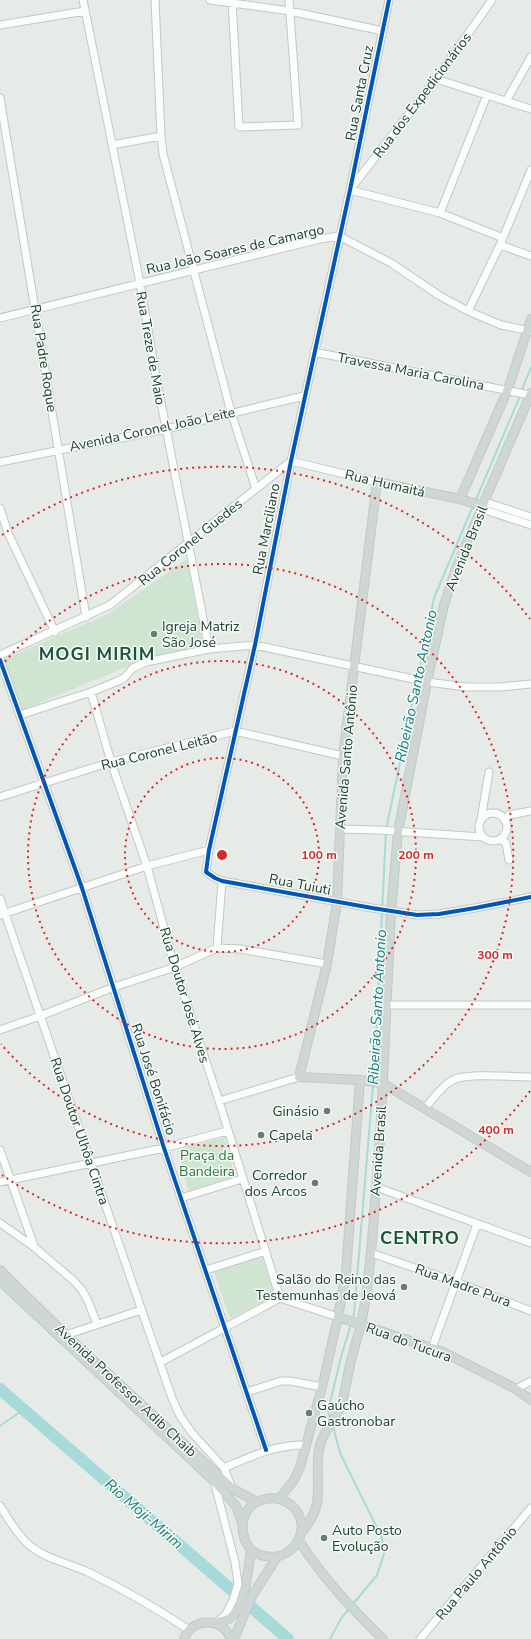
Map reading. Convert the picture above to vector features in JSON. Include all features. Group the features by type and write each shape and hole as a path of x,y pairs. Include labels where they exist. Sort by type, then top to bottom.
{"main road":[{"name":"Avenida Brasil","path":"463,500 512,390 531,319"},
{"name":"Avenida Brasil","path":"300,1537 313,1516 317,1503 317,1456 320,1443 326,1430 337,1415 344,1394 366,1297 376,1186 379,1082 388,1005 388,911 394,831 424,681 444,605 457,565 529,394"},
{"name":"Rua Humaitá","path":"377,482 481,505"},
{"name":"Avenida Santo Antônio","path":"300,1077 327,964 337,902 343,756 377,482"},
{"path":"300,1077 379,1082 531,1172"},
{"name":"Avenida Brasil","path":"279,1499 294,1480 300,1467 341,1318 363,1080"},
{"name":"Avenida Professor Adib Chaib","path":"0,1270 66,1335 233,1489 257,1502"},
{"name":"Avenida Professor Adib Chaib","path":"0,1281 214,1481 236,1506 242,1522"},
{"name":"Rua do Tucura","path":"341,1318 441,1351 516,1389 531,1400"},
{"path":"268,1498 279,1499 287,1502 294,1508 299,1516 301,1524 300,1537 290,1552 277,1557 268,1558 251,1550 243,1537 242,1522 250,1507 257,1502 268,1498"},
{"path":"300,1537 314,1565 345,1602 383,1639"},
{"path":"232,1639 241,1610 251,1550"},
{"path":"215,1623 230,1618 241,1610 252,1596 277,1557"},
{"path":"184,1639 189,1630 198,1624 207,1622 215,1623 223,1627 232,1639"}],"street":[{"name":"Rua Treze de Maio","path":"83,0 140,283 166,429 209,649"},
{"path":"155,0 163,154 232,412 256,489"},
{"path":"210,0 290,11 383,31"},
{"path":"232,2 240,127 298,125 289,0"},
{"name":"Rua Santa Cruz","path":"350,190 389,0"},
{"name":"Rua dos Expedicionários","path":"350,190 436,79 492,0"},
{"path":"0,25 85,11"},
{"path":"506,101 531,56"},
{"path":"436,79 531,109"},
{"path":"440,213 487,95"},
{"name":"Rua Padre Roque","path":"0,98 86,617"},
{"path":"112,145 161,136"},
{"path":"468,311 502,241 531,170"},
{"path":"350,190 440,213 531,256"},
{"name":"Rua Marciliano","path":"206,872 209,850 255,645 304,396 350,190"},
{"name":"Rua João Soares de Camargo","path":"0,318 320,239 339,236 391,263 440,296 468,311 501,325 529,331"},
{"name":"Travessa Maria Carolina","path":"314,352 529,394"},
{"name":"Avenida Coronel João Leite","path":"0,462 166,429 304,396"},
{"name":"Rua Humaitá","path":"291,461 377,482"},
{"name":"Rua Coronel Guedes","path":"0,655 55,632 110,605 189,544 291,461"},
{"path":"481,505 531,517"},
{"path":"481,505 531,525"},
{"path":"0,508 8,533 55,632"},
{"path":"20,715 91,692 118,681 124,678 133,668 146,662 209,649 255,645 424,681 467,686 494,687 531,684"},
{"name":"Rua José Bonifácio","path":"0,660 82,888 164,1148 266,1450"},
{"name":"Rua Doutor José Alves","path":"91,692 111,762 147,866 175,967 280,1298"},
{"name":"Rua Coronel Leitão","path":"0,797 111,762 235,731 343,756"},
{"path":"482,837 478,829 489,772"},
{"path":"504,819 509,814 531,811"},
{"path":"339,829 482,837 491,841 500,839 506,832 507,828 504,819 501,816 492,813 481,819"},
{"path":"500,839 506,843 509,860"},
{"path":"3,914 147,866 209,850"},
{"name":"Rua Tuiuti","path":"206,872 222,881 388,911 417,914 439,914 531,897"},
{"path":"217,948 222,881"},
{"name":"Rua Doutor Ulhôa Cintra","path":"0,899 3,914 40,1016 141,1310 161,1362 172,1398 180,1416 192,1433 224,1468 233,1489"},
{"path":"0,1030 114,987 175,967 217,948 240,949 327,964"},
{"path":"388,1005 531,1005"},
{"path":"219,1102 300,1077"},
{"path":"425,1108 452,1080 462,1077 531,1077"},
{"path":"0,1182 164,1148 227,1131"},
{"path":"0,1150 34,1247"},
{"path":"181,1198 242,1179"},
{"path":"376,1186 531,1243"},
{"path":"0,1223 34,1247 73,1280 82,1290 88,1301 97,1324"},
{"path":"432,1348 477,1224"},
{"path":"206,1270 266,1251"},
{"name":"Rua Madre Pura","path":"371,1253 456,1282 531,1311"},
{"path":"161,1362 280,1298"},
{"name":"Rua do Tucura","path":"280,1298 341,1318"},
{"path":"66,1335 141,1310"},
{"path":"247,1392 281,1381 290,1381 322,1388"},
{"path":"516,1389 531,1381"},
{"path":"224,1468 266,1450 288,1445 305,1445"},
{"path":"214,1481 233,1556 238,1584 233,1600 226,1614 215,1623"},
{"path":"0,1506 28,1545 39,1552 88,1572 133,1595 189,1630"},
{"name":"Rua Paulo Antônio","path":"420,1639 531,1508"}],"green space":[{"path":"187,559 203,646 134,664 22,710 4,659 108,614"},
{"name":"Praça da Bandeira","path":"224,1137 235,1176 188,1191 178,1150"},
{"path":"262,1257 275,1296 230,1318 214,1272"}],"waterway":[{"name":"Ribeirão Santo Antonio","path":"521,392 531,367"},
{"name":"Ribeirão Santo Antonio","path":"475,502 520,396"},
{"name":"Ribeirão Santo Antonio","path":"374,1081 386,830 434,598 473,506"},
{"name":"Ribeirão Santo Antonio","path":"353,1320 373,1085"},
{"name":"Ribeirão Santo Antonio","path":"331,1420 328,1411 341,1357 351,1324"},
{"name":"Rio Moji-Mirim","path":"0,1389 288,1639"},
{"path":"0,1426 23,1410"},
{"name":"Ribeirão Santo Antonio","path":"333,1426 340,1453 382,1538 384,1554 377,1575 353,1604"},
{"name":"Ribeirão Santo Antonio","path":"330,1639 342,1617 350,1608"}],"cycle path":[{"path":"389,0 350,190 291,461 255,645 209,850 206,872 222,881 417,915 439,914 531,897"},
{"path":"0,660 82,888 164,1148 266,1450"}],"place":[{"name":"Igreja Matriz São José","path":"154,634"},
{"name":"Ginásio","path":"327,1111"},
{"name":"Capela","path":"261,1135"},
{"name":"Corredor dos Arcos","path":"315,1183"},
{"name":"Salão do Reino das Testemunhas de Jeová","path":"404,1287"},
{"name":"Gaúcho Gastronobar","path":"309,1413"},
{"name":"Auto Posto Evolução","path":"324,1538"}],"district":[{"name":"MOGI MIRIM","path":"97,654"},
{"name":"CENTRO","path":"420,1238"}]}
